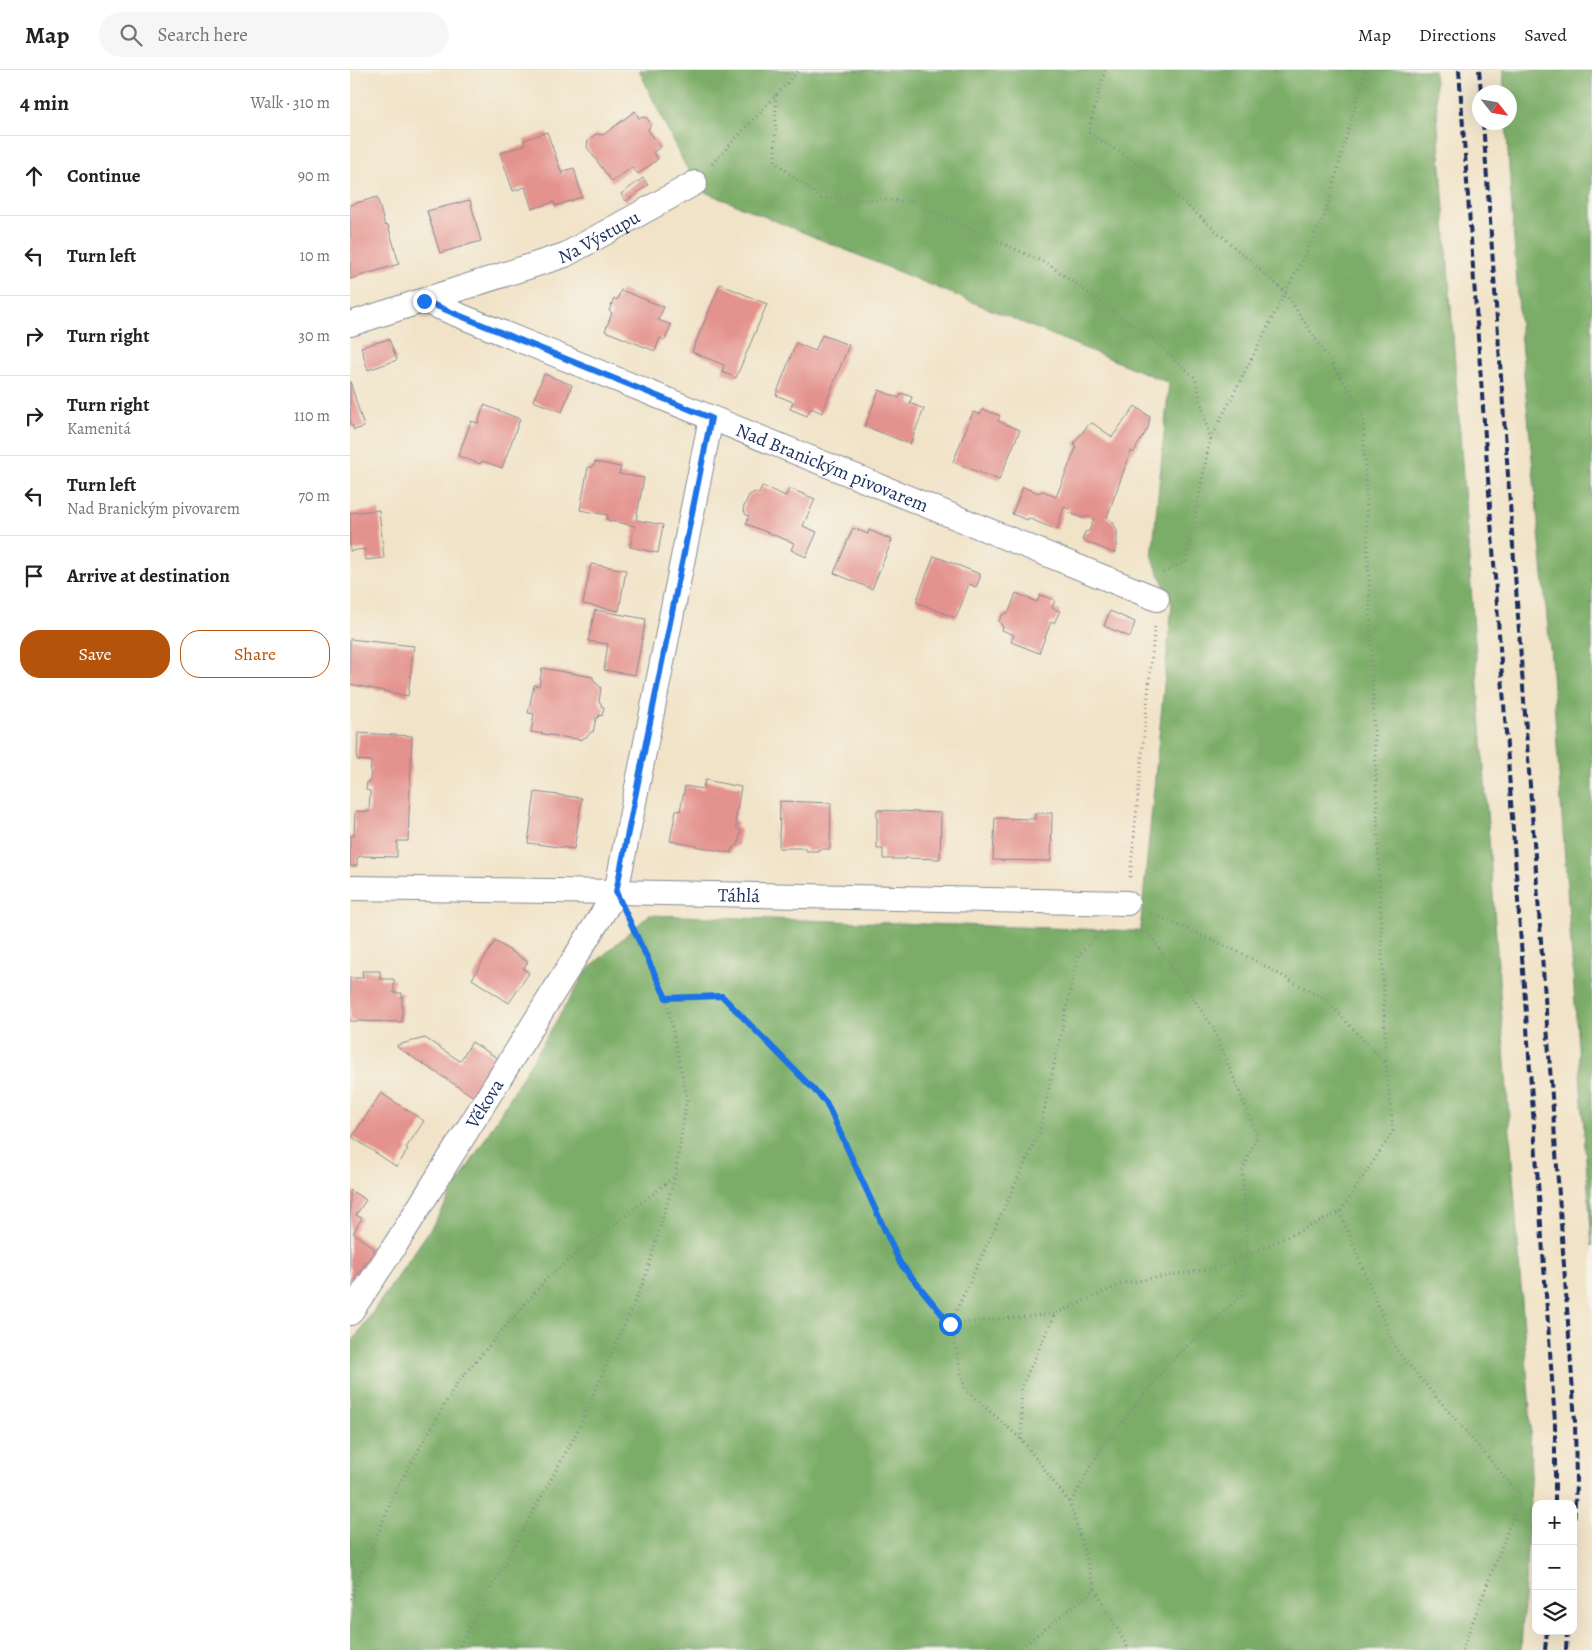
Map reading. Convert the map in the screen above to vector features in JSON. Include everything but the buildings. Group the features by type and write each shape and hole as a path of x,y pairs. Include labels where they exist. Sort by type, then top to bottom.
{"street":[{"name":"Na Výstupu","path":"350,324 565,255 695,183"},
{"name":"Nad Branickým pivovarem","path":"424,301 1157,599"},
{"path":"616,892 711,418"},
{"name":"Táhlá","path":"350,888 1127,903"},
{"name":"Věkova","path":"350,1313 396,1244 616,892"}],"path":[{"path":"695,183 799,70"},
{"path":"950,1324 1055,1314 1124,1283 1222,1267 1340,1212 1392,1131 1386,1064 1363,412 1285,292 1145,168 1088,132 1104,70"},
{"path":"1132,589 1186,561 1210,440 1325,215 1365,70"},
{"path":"776,95 775,162 821,198 909,200 1048,264 1151,338 1195,378 1210,440"},
{"path":"950,1324 1039,1133 1078,956 1127,903 1157,599"},
{"path":"457,1650 576,1434 645,1278 675,1177 687,1098 666,998 616,892"},
{"path":"1127,903 1241,953 1326,1000 1386,1064"},
{"path":"1070,1503 1102,1447 1169,1363 1242,1295 1248,1255 1242,1172 1257,1135 1213,1027 1127,903"},
{"path":"666,998 722,996 826,1102 900,1263 950,1324 965,1389 1022,1440 1070,1503 1095,1588 1129,1650"},
{"path":"350,1599 397,1488 457,1383 548,1277 675,1177"},
{"path":"1340,1212 1396,1350 1521,1496 1462,1650"},
{"path":"1022,1440 1020,1388 1055,1314"},
{"path":"1018,1650 1095,1588"}],"green space":[{"path":"639,70 1434,70 1530,1412 1531,1482 1521,1650 350,1650 350,1345 431,1228 587,970 649,915 1140,931 1172,604 1152,557 1169,383 700,190 680,156"},
{"path":"1503,70 1592,70 1592,1246 1551,659 1521,342 1506,130 1517,130 1517,85 1504,85"}],"railway":[{"path":"1459,70 1555,1422 1555,1500"},
{"path":"1479,70 1480,85"},
{"path":"1484,130 1575,1421 1576,1483 1573,1545"},
{"path":"1545,1650 1547,1635"},
{"path":"1566,1650 1567,1635"}],"route":[{"path":"424,301 711,418 616,892 666,998 722,996 826,1102 900,1263 950,1324"}]}
